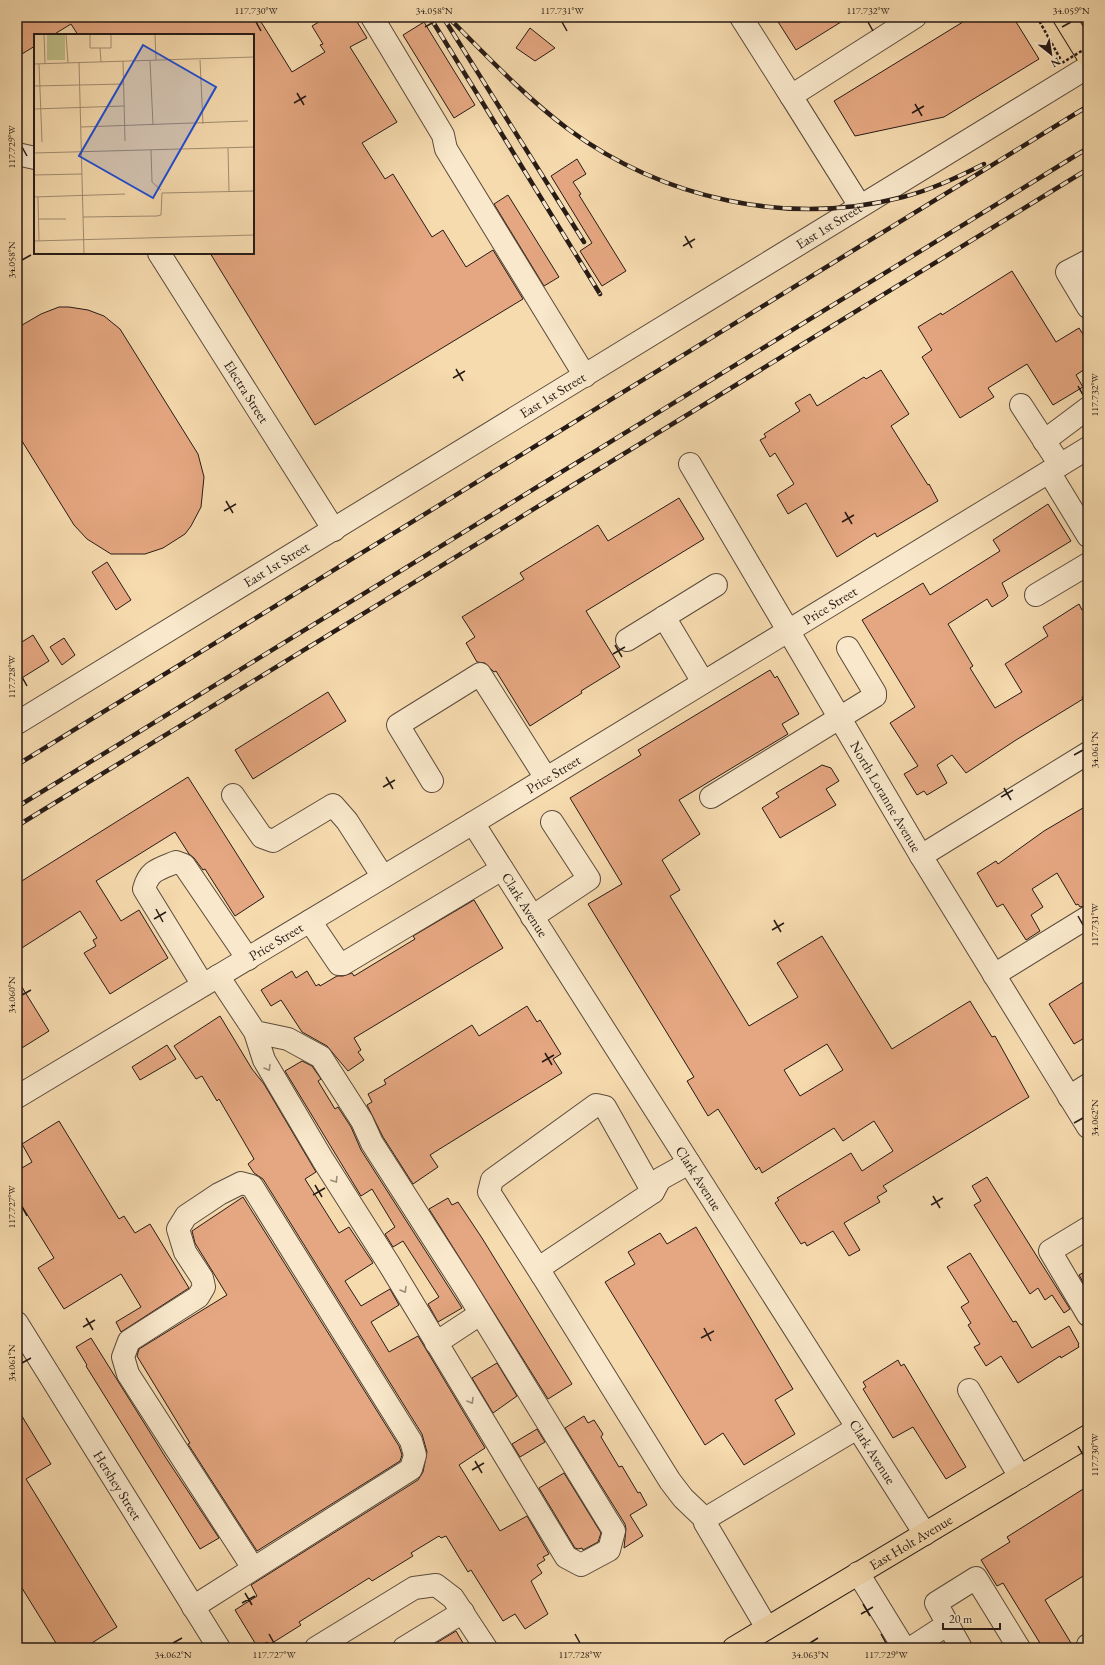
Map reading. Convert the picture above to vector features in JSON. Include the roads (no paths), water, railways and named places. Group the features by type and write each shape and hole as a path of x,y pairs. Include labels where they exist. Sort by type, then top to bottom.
{"main road":[{"path":"1064,17 1088,56"},
{"name":"East Holt Avenue","path":"743,1645 767,1628 1088,1436"}],"street":[{"path":"372,17 443,135 446,149 585,376"},
{"path":"741,17 860,206"},
{"path":"791,96 915,17"},
{"name":"East 1st Street","path":"17,723 812,237 1074,69"},
{"path":"17,154 34,158"},
{"name":"Electra Street","path":"160,254 334,530"},
{"path":"1088,261 1067,272 1088,307"},
{"path":"1021,405 1044,441 1054,468 1088,536"},
{"path":"1044,441 1088,408"},
{"name":"Price Street","path":"17,1097 383,877 788,629 1088,448"},
{"name":"North Loranne Avenue","path":"690,464 921,856 1088,1126"},
{"path":"1036,595 1088,564"},
{"path":"627,640 716,585"},
{"path":"664,617 703,682"},
{"path":"711,797 872,699 875,692 848,648"},
{"path":"432,781 398,725 480,674 546,778"},
{"path":"921,856 1088,753"},
{"path":"233,795 262,837 273,842 333,805 347,822 383,877"},
{"path":"532,917 589,880 552,822"},
{"name":"Clark Avenue","path":"472,823 925,1534"},
{"path":"248,958 184,865 176,862 147,877 144,889 211,981 255,1032 264,1060 323,1160 389,1264 566,1558 581,1565 609,1550 614,1531 372,1143 362,1121 321,1057 288,1038 255,1032"},
{"path":"310,921 338,964 343,964 502,870"},
{"path":"994,975 1088,917"},
{"path":"1069,1097 1088,1085"},
{"path":"653,1192 605,1107 596,1105 492,1180 489,1192 670,1481 683,1498 705,1519 705,1523 767,1628"},
{"path":"542,1275 542,1266 653,1192 660,1179 689,1163"},
{"path":"193,1607 411,1468 415,1456 411,1441 252,1186 241,1184 219,1194 186,1216 178,1229 185,1252 202,1278 204,1287 198,1297 129,1342 122,1357 128,1374 253,1568"},
{"path":"1088,1228 1050,1251 1088,1315"},
{"path":"436,1343 480,1314"},
{"name":"Hershey Street","path":"17,1323 219,1648"},
{"path":"969,1390 1020,1477"},
{"path":"705,1519 857,1428"},
{"path":"858,1573 904,1648"},
{"path":"962,1648 936,1603 976,1578 1018,1648"},
{"path":"316,1648 414,1588 436,1585 453,1598 486,1648"},
{"path":"404,1648 463,1612"},
{"path":"911,1648 948,1624"}],"railway":[{"path":"430,17 600,294"},
{"path":"443,17 584,242"},
{"path":"448,17 521,89 568,129 605,153 644,173 685,189 728,200 772,207 816,209 859,206 924,191 984,164"},
{"path":"17,765 1088,106"},
{"path":"17,807 1088,148"},
{"path":"17,826 1088,169"}]}
